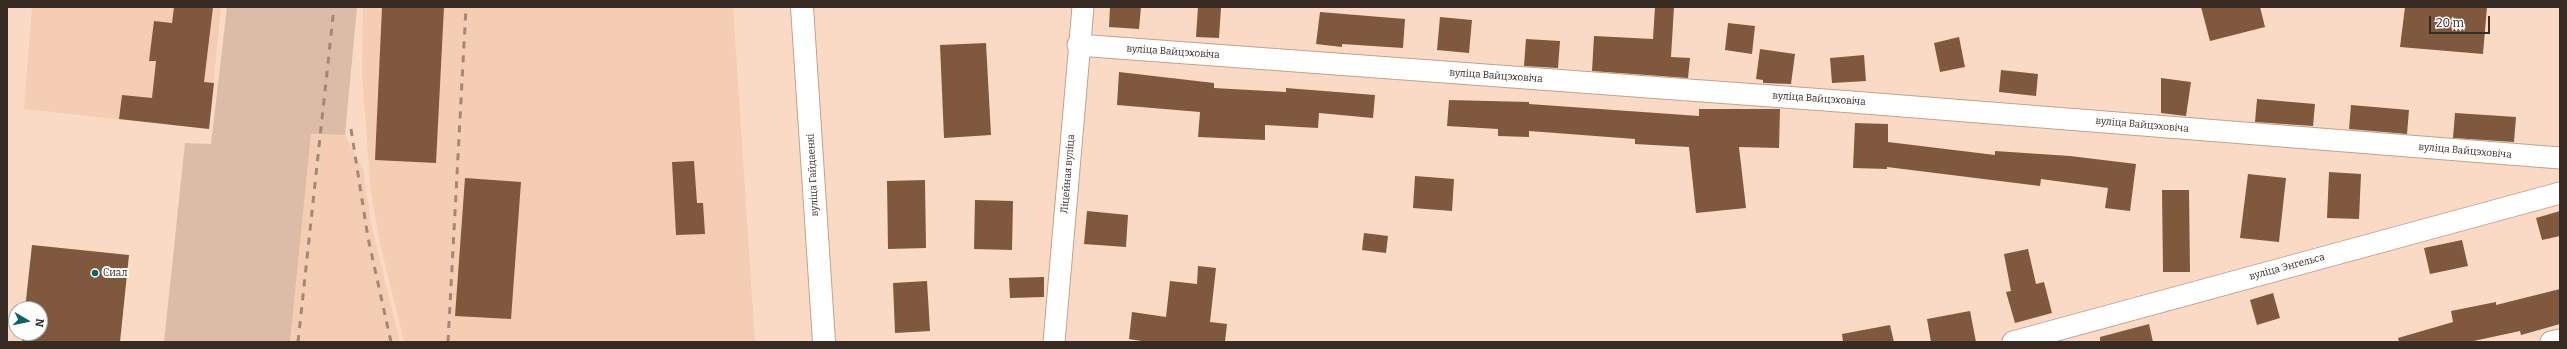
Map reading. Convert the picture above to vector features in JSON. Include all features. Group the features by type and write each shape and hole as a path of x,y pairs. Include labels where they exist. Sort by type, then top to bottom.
{"street":[{"name":"вуліца Гайдаенкі","path":"802,7 824,342"},
{"name":"Ліцейная вуліца","path":"1054,342 1082,7"},
{"name":"вуліца Вайцэховіча","path":"1078,46 1860,102 2560,158"},
{"name":"вуліца Энгельса","path":"2013,342 2560,193"},
{"path":"2551,342 2560,340"}],"shaded area":[{"path":"32,7 221,7 209,129 24,109"},
{"path":"227,7 357,7 345,135 311,134 290,342 164,342 185,143 211,144"},
{"path":"363,7 733,7 755,342 404,342 379,239 371,194 362,74"},
{"path":"311,134 345,135 363,170 371,224 400,342 290,342"}],"building":[{"path":"174,7 213,7 204,82 214,83 209,129 119,119 122,95 152,98 156,61 149,61 154,21 172,23"},
{"path":"382,7 444,7 436,163 375,160"},
{"path":"1110,7 1141,7 1139,29 1109,27"},
{"path":"1198,7 1221,8 1219,38 1196,37"},
{"path":"1655,7 1674,7 1671,57 1690,58 1688,78 1592,71 1594,36 1653,39"},
{"path":"2201,7 2260,7 2265,27 2210,41"},
{"path":"2405,7 2487,7 2483,54 2400,47"},
{"path":"1320,12 1405,19 1403,48 1342,44 1342,47 1316,44"},
{"path":"1440,17 1472,20 1469,53 1437,50"},
{"path":"1728,23 1755,26 1752,54 1725,50"},
{"path":"1959,37 1965,67 1940,72 1934,43"},
{"path":"1526,39 1560,41 1558,68 1524,66"},
{"path":"986,43 991,135 944,138 940,45"},
{"path":"1760,49 1795,54 1791,84 1763,83 1763,80 1756,79"},
{"path":"1864,55 1866,81 1832,83 1830,58"},
{"path":"2001,70 2038,74 2036,96 1999,92"},
{"path":"1119,72 1214,83 1214,88 1286,92 1286,88 1375,95 1373,118 1319,113 1318,128 1265,125 1265,140 1198,137 1200,112 1117,105"},
{"path":"2161,78 2191,82 2186,116 2161,113"},
{"path":"2257,99 2315,104 2313,126 2255,122"},
{"path":"1449,100 1529,102 1529,104 1699,116 1699,109 1780,109 1779,148 1739,147 1746,208 1696,213 1689,147 1635,144 1635,139 1529,131 1529,137 1498,136 1498,129 1447,126"},
{"path":"2351,105 2409,110 2407,134 2349,129"},
{"path":"2455,113 2516,117 2514,142 2453,138"},
{"path":"1855,123 1888,124 1888,142 1995,155 1995,151 2070,156 2136,164 2130,211 2105,208 2108,188 2041,179 2040,186 1887,167 1887,169 1853,168"},
{"path":"694,161 697,203 703,203 705,234 676,235 672,162"},
{"path":"2329,172 2361,174 2359,219 2327,218"},
{"path":"2248,174 2286,178 2279,242 2240,238"},
{"path":"1415,176 1454,179 1452,211 1413,208"},
{"path":"465,178 521,182 511,319 455,316"},
{"path":"925,180 926,248 888,249 887,181"},
{"path":"2162,190 2189,190 2190,272 2163,272"},
{"path":"975,200 1013,201 1012,250 974,249"},
{"path":"1087,211 1128,215 1126,247 1084,244"},
{"path":"2560,211 2560,236 2542,240 2536,218"},
{"path":"1364,233 1388,236 1386,253 1362,250"},
{"path":"2462,240 2468,266 2430,274 2424,248"},
{"path":"32,245 129,255 120,342 22,342 48,341 48,301 26,301"},
{"path":"2028,249 2036,284 2044,282 2052,313 2015,323 2006,292 2011,291 2004,254"},
{"path":"1198,266 1216,268 1210,322 1227,324 1225,342 1148,342 1129,339 1132,312 1166,317 1170,281 1197,284"},
{"path":"1044,277 1044,297 1010,298 1009,278"},
{"path":"927,281 930,331 895,333 893,283"},
{"path":"2560,289 2560,324 2521,335 2520,331 2469,342 2399,342 2398,338 2453,322 2451,311 2496,302 2496,305"},
{"path":"2273,293 2280,318 2257,325 2250,300"},
{"path":"1970,311 1976,342 1931,342 1927,319"},
{"path":"2149,324 2153,342 2100,342 2100,337"},
{"path":"1890,325 1894,342 1843,342 1842,334"}],"railway":[{"path":"298,342 334,7"},
{"path":"448,342 466,7"},
{"path":"351,129 368,238 391,342"}],"place":[{"name":"Сиал","path":"95,273"}]}
